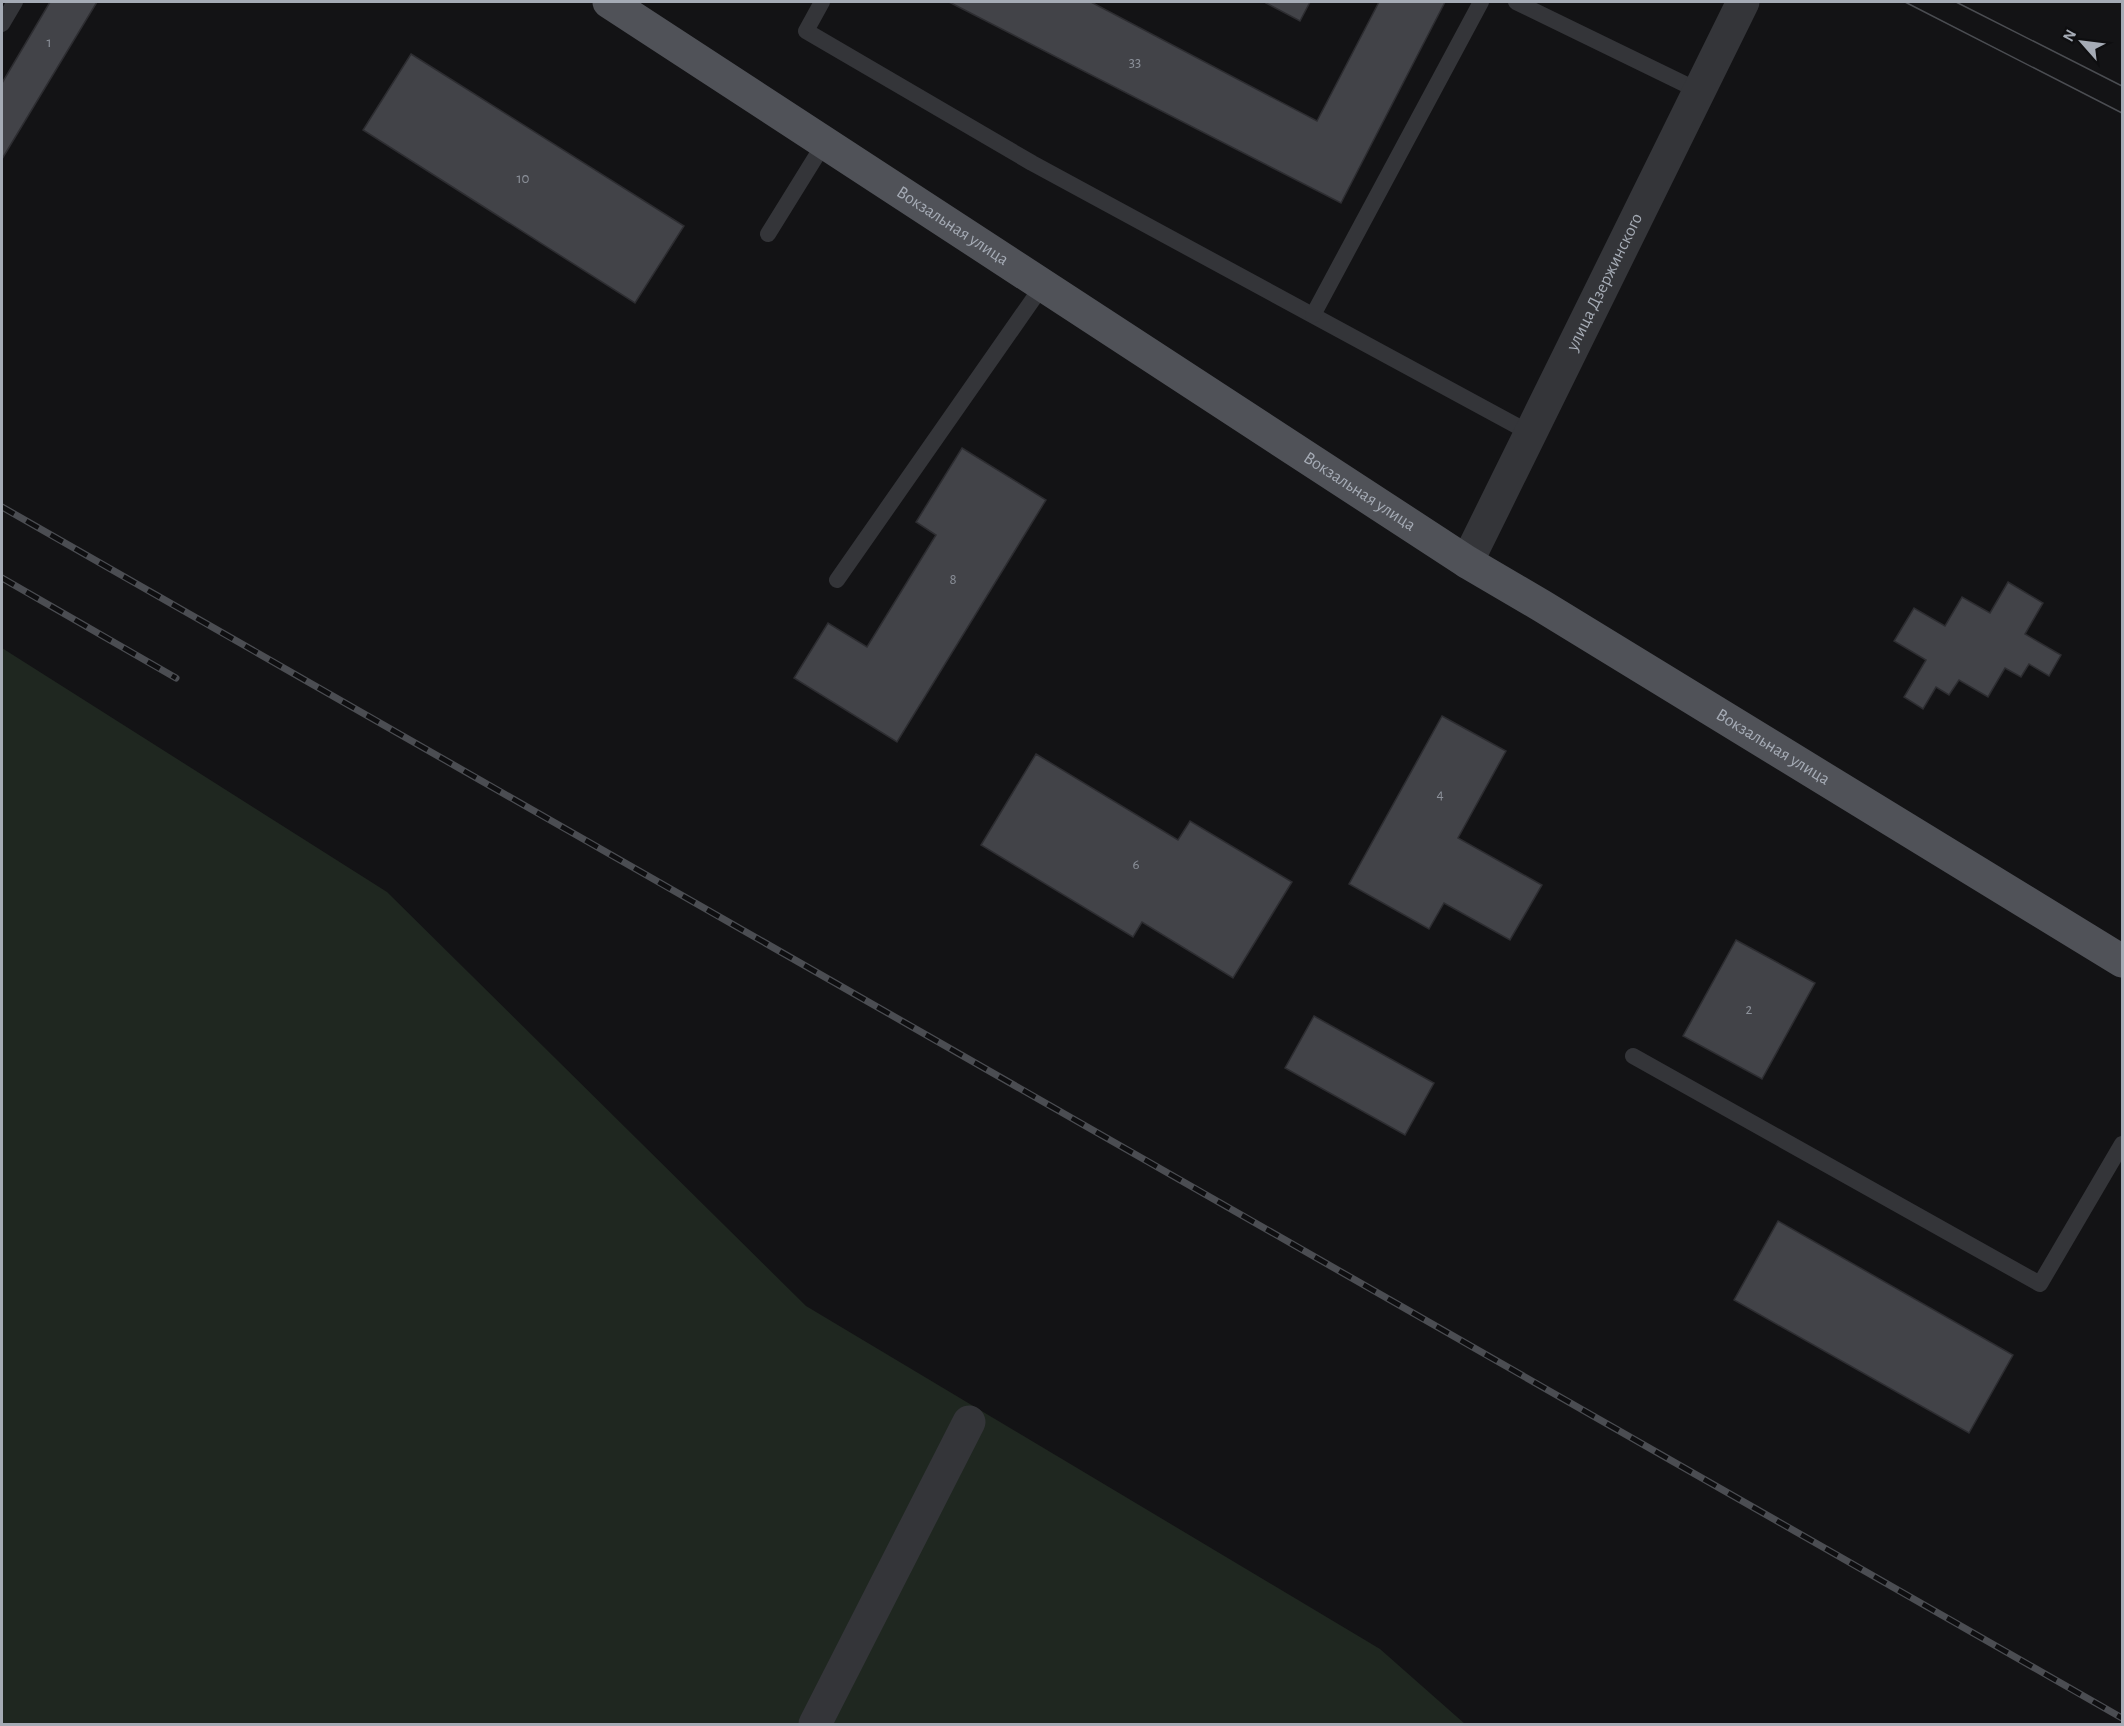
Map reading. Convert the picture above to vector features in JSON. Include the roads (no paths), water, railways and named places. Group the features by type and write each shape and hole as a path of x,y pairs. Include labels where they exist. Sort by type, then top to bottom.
{"main road":[{"name":"Вокзальная улица","path":"609,2 1467,562 2122,961"}],"street":[{"name":"улица Дзержинского","path":"1467,562 1743,2"},
{"path":"815,1725 969,1422"}],"lane":[{"path":"2,24 15,2"},
{"path":"822,2 806,31 1032,163 1530,434"},
{"path":"1313,315 1481,2"},
{"path":"1516,2 1699,91"},
{"path":"768,234 825,142"},
{"path":"837,580 1043,285"},
{"path":"1633,1056 2040,1284 2122,1144"}],"tram line":[{"path":"1905,2 2122,113"},
{"path":"1956,2 2122,86"}],"railway":[{"path":"2,507 2122,1718"},
{"path":"2,578 176,678"}]}
